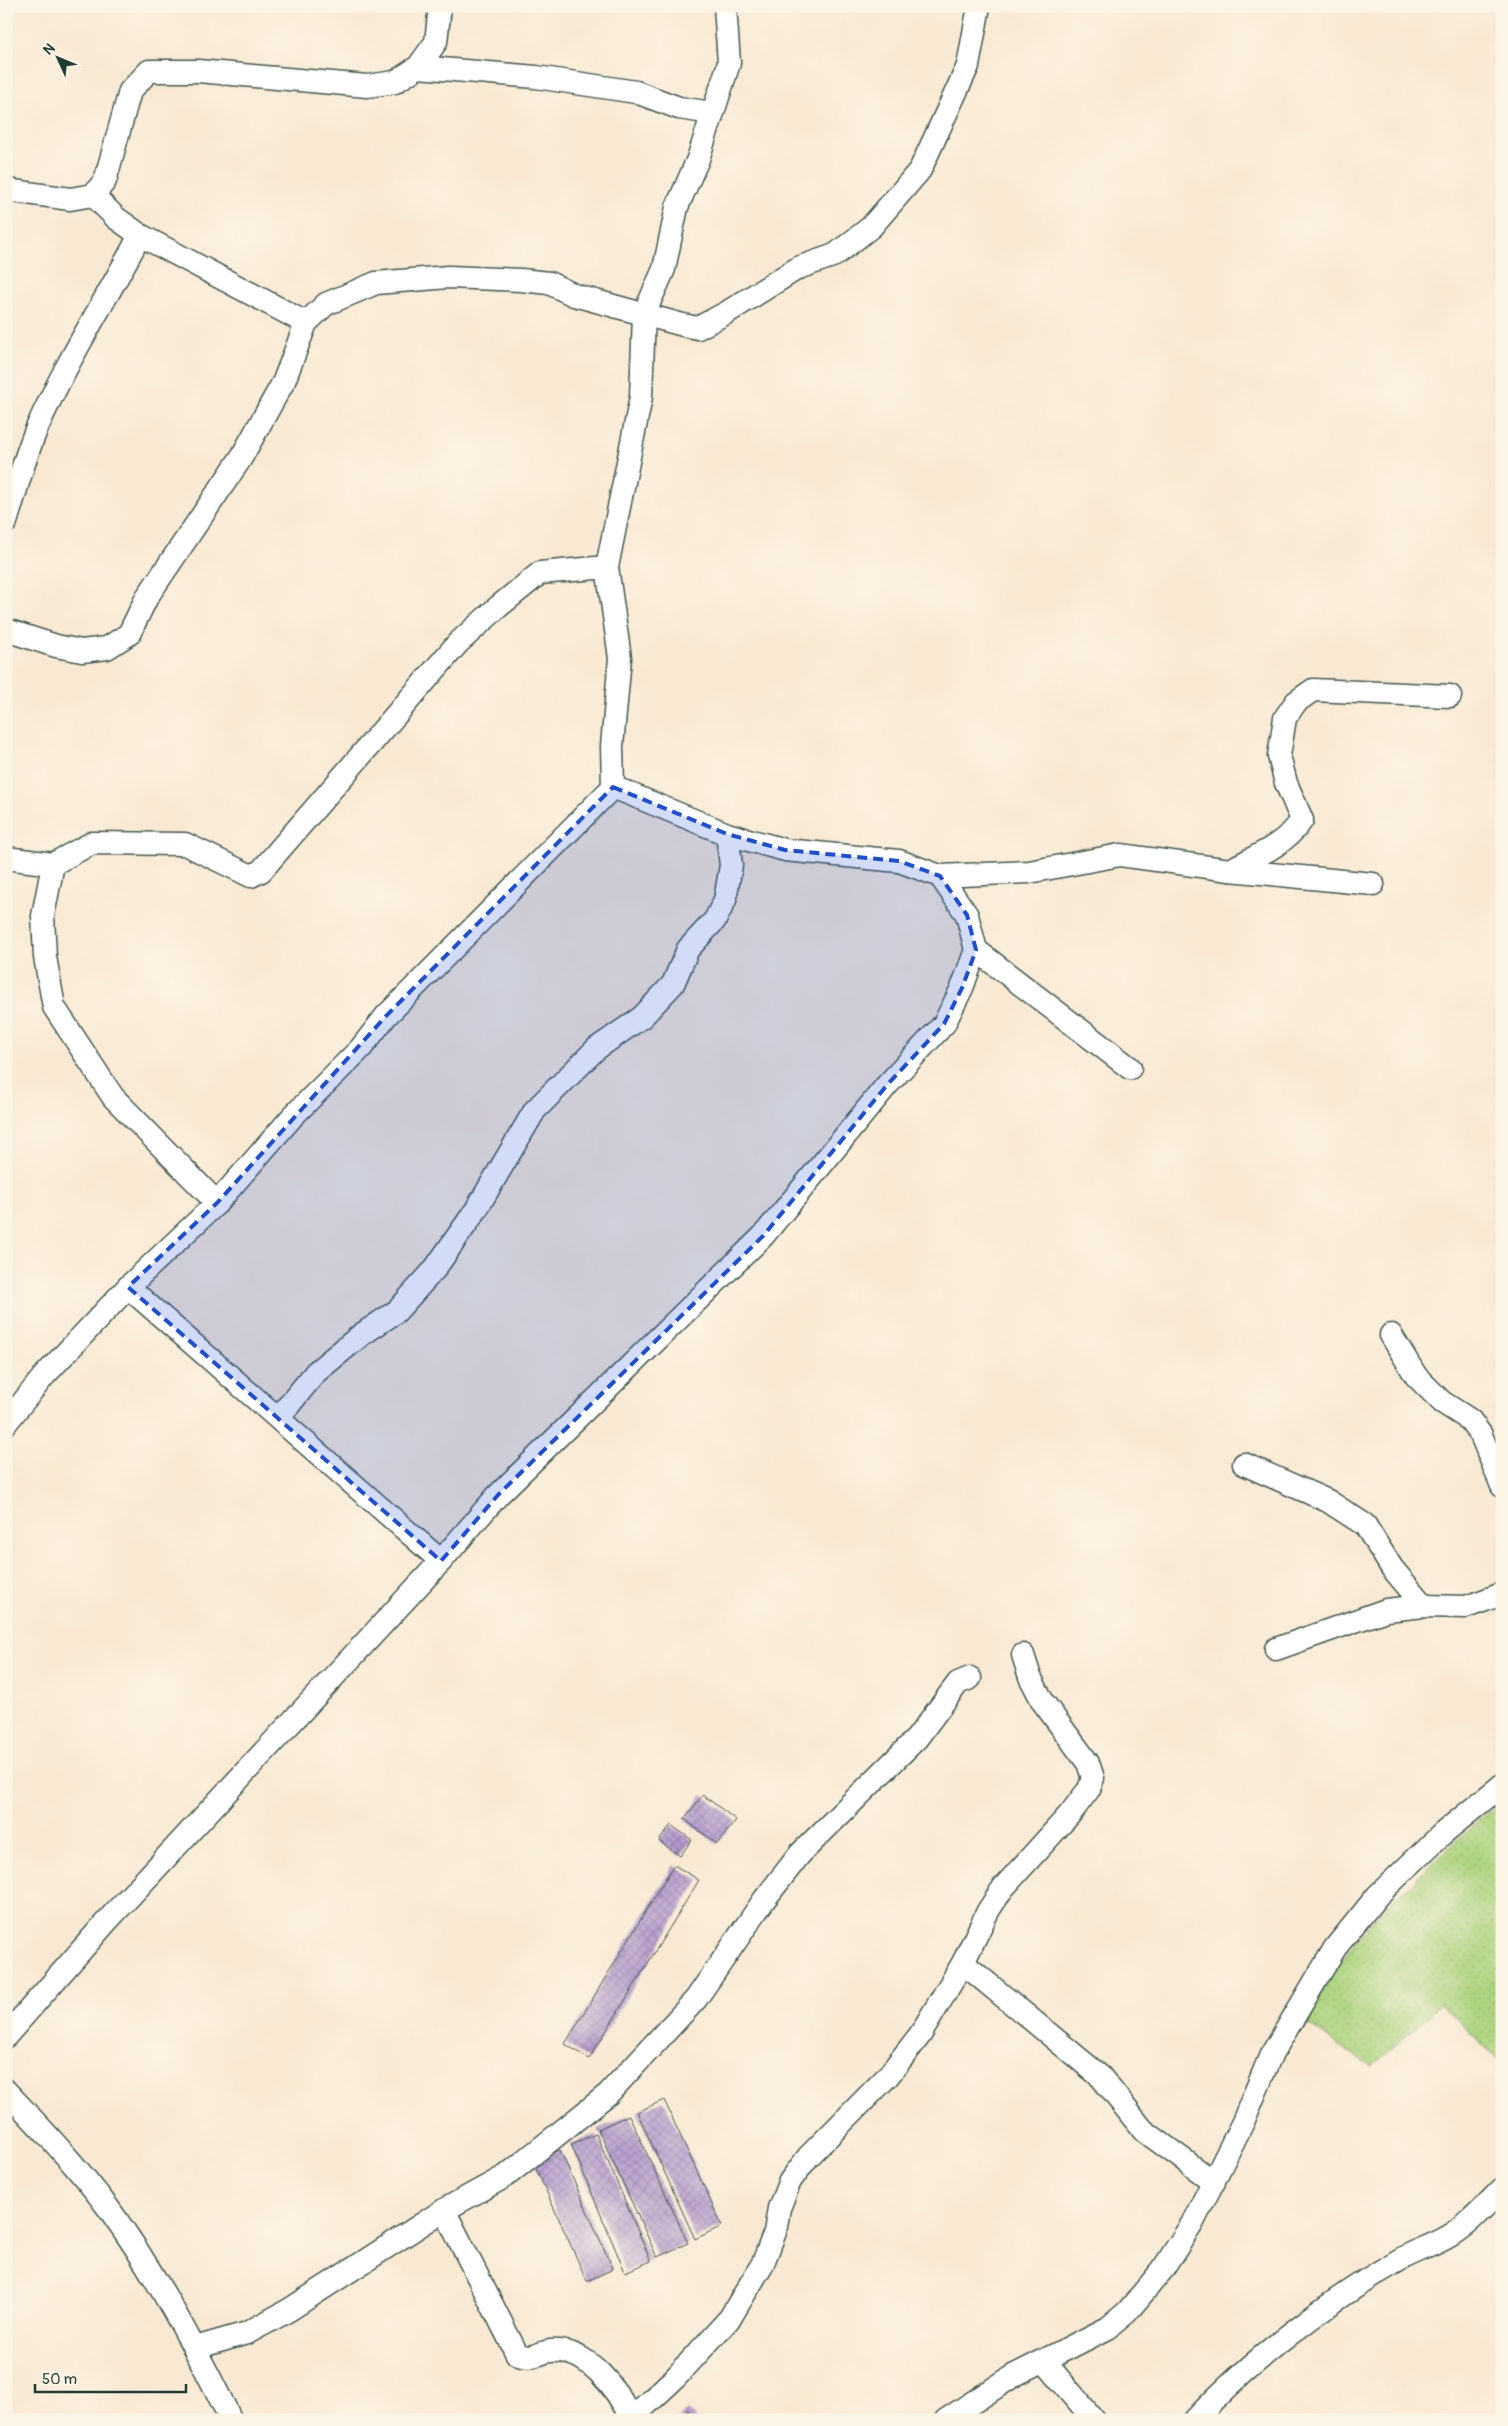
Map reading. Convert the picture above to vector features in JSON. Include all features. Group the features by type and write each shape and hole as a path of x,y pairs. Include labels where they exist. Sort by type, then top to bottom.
{"street":[{"path":"6,190 70,199 93,195 105,181 130,91 149,71 198,71 367,86 395,82 418,67 436,42 440,6"},
{"path":"6,1423 44,1376 128,1287 217,1203 293,1116 361,1048 386,1016 613,787 612,746 620,658 608,567 641,397 644,314 664,270 676,207 698,159 729,63 725,6"},
{"path":"6,630 56,646 82,651 108,648 129,634 147,597 240,458 284,381 306,324 326,304 376,283 448,278 549,283 574,295 683,326 698,328 726,313 798,268 835,255 871,227 920,170 968,66 979,6"},
{"path":"418,67 536,77 618,89 636,92 679,108 712,113"},
{"path":"93,195 116,218 140,235 306,324"},
{"path":"6,522 37,428 95,314 122,270 140,235"},
{"path":"6,858 53,864 92,843 185,844 251,876 261,871 458,643 498,607 540,573 608,567"},
{"path":"1230,870 1279,843 1294,831 1302,820 1286,783 1279,756 1285,718 1296,702 1314,690 1450,696"},
{"path":"613,787 727,834 785,850 899,861 940,876 1029,872 1120,855 1230,870 1372,884"},
{"path":"279,1417 316,1372 361,1335 397,1311 434,1270 476,1210 535,1110 596,1049 642,1017 673,984 688,949 714,920 725,900 731,865 727,834"},
{"path":"53,864 43,916 45,957 54,1007 113,1097 217,1203"},
{"path":"6,2036 114,1914 441,1561 498,1495 763,1236 887,1085 944,1024 962,988 976,950 967,915 940,876"},
{"path":"976,950 1130,1068"},
{"path":"128,1287 279,1417 441,1561"},
{"path":"1391,1335 1416,1376 1442,1402 1470,1420 1482,1434 1502,1486"},
{"path":"1244,1464 1328,1500 1366,1525 1392,1568 1424,1606"},
{"path":"1276,1649 1386,1610 1424,1606 1466,1607 1502,1594"},
{"path":"444,2210 518,2354 523,2357 531,2357 551,2351 573,2355 588,2362 602,2374 632,2419 676,2378 730,2318 762,2263 775,2232 779,2208 790,2181 808,2158 888,2076 920,2035 963,1964 988,1910 1003,1888 1070,1814 1088,1789 1093,1778 1088,1763 1043,1702 1030,1678 1023,1655"},
{"path":"196,2348 247,2333 289,2310 444,2210 506,2176 608,2094 696,1999 764,1900 800,1854 917,1738 958,1683 970,1678"},
{"path":"946,2420 1013,2376 1045,2362 1108,2328 1127,2312 1162,2269 1192,2224 1243,2122 1270,2057 1335,1948 1378,1895 1442,1834 1502,1785"},
{"path":"963,1964 1101,2077 1143,2130 1214,2182"},
{"path":"6,2091 59,2148 108,2208 196,2348 231,2420"},
{"path":"1196,2420 1257,2362 1317,2314 1397,2261 1451,2236 1502,2189"},
{"path":"1045,2362 1094,2420"}],"highlighted area":[{"path":"613,787 727,834 785,850 899,861 940,876 967,915 976,950 962,988 944,1024 887,1085 763,1236 498,1495 441,1561 128,1287 217,1203 386,1016"}],"green space":[{"path":"1502,1802 1502,2063 1440,2004 1372,2067 1303,2021 1351,1947 1390,1902 1481,1818"}],"building":[{"path":"703,1795 736,1820 717,1844 684,1819"},
{"path":"671,1825 692,1840 680,1856 659,1841"},
{"path":"674,1865 699,1880 589,2059 565,2044"},
{"path":"664,2100 722,2226 695,2239 637,2112"},
{"path":"629,2115 688,2243 657,2257 598,2129"},
{"path":"596,2134 651,2261 625,2272 571,2144"},
{"path":"560,2150 613,2269 587,2281 533,2162"},
{"path":"688,2410 696,2420 677,2420"}]}
